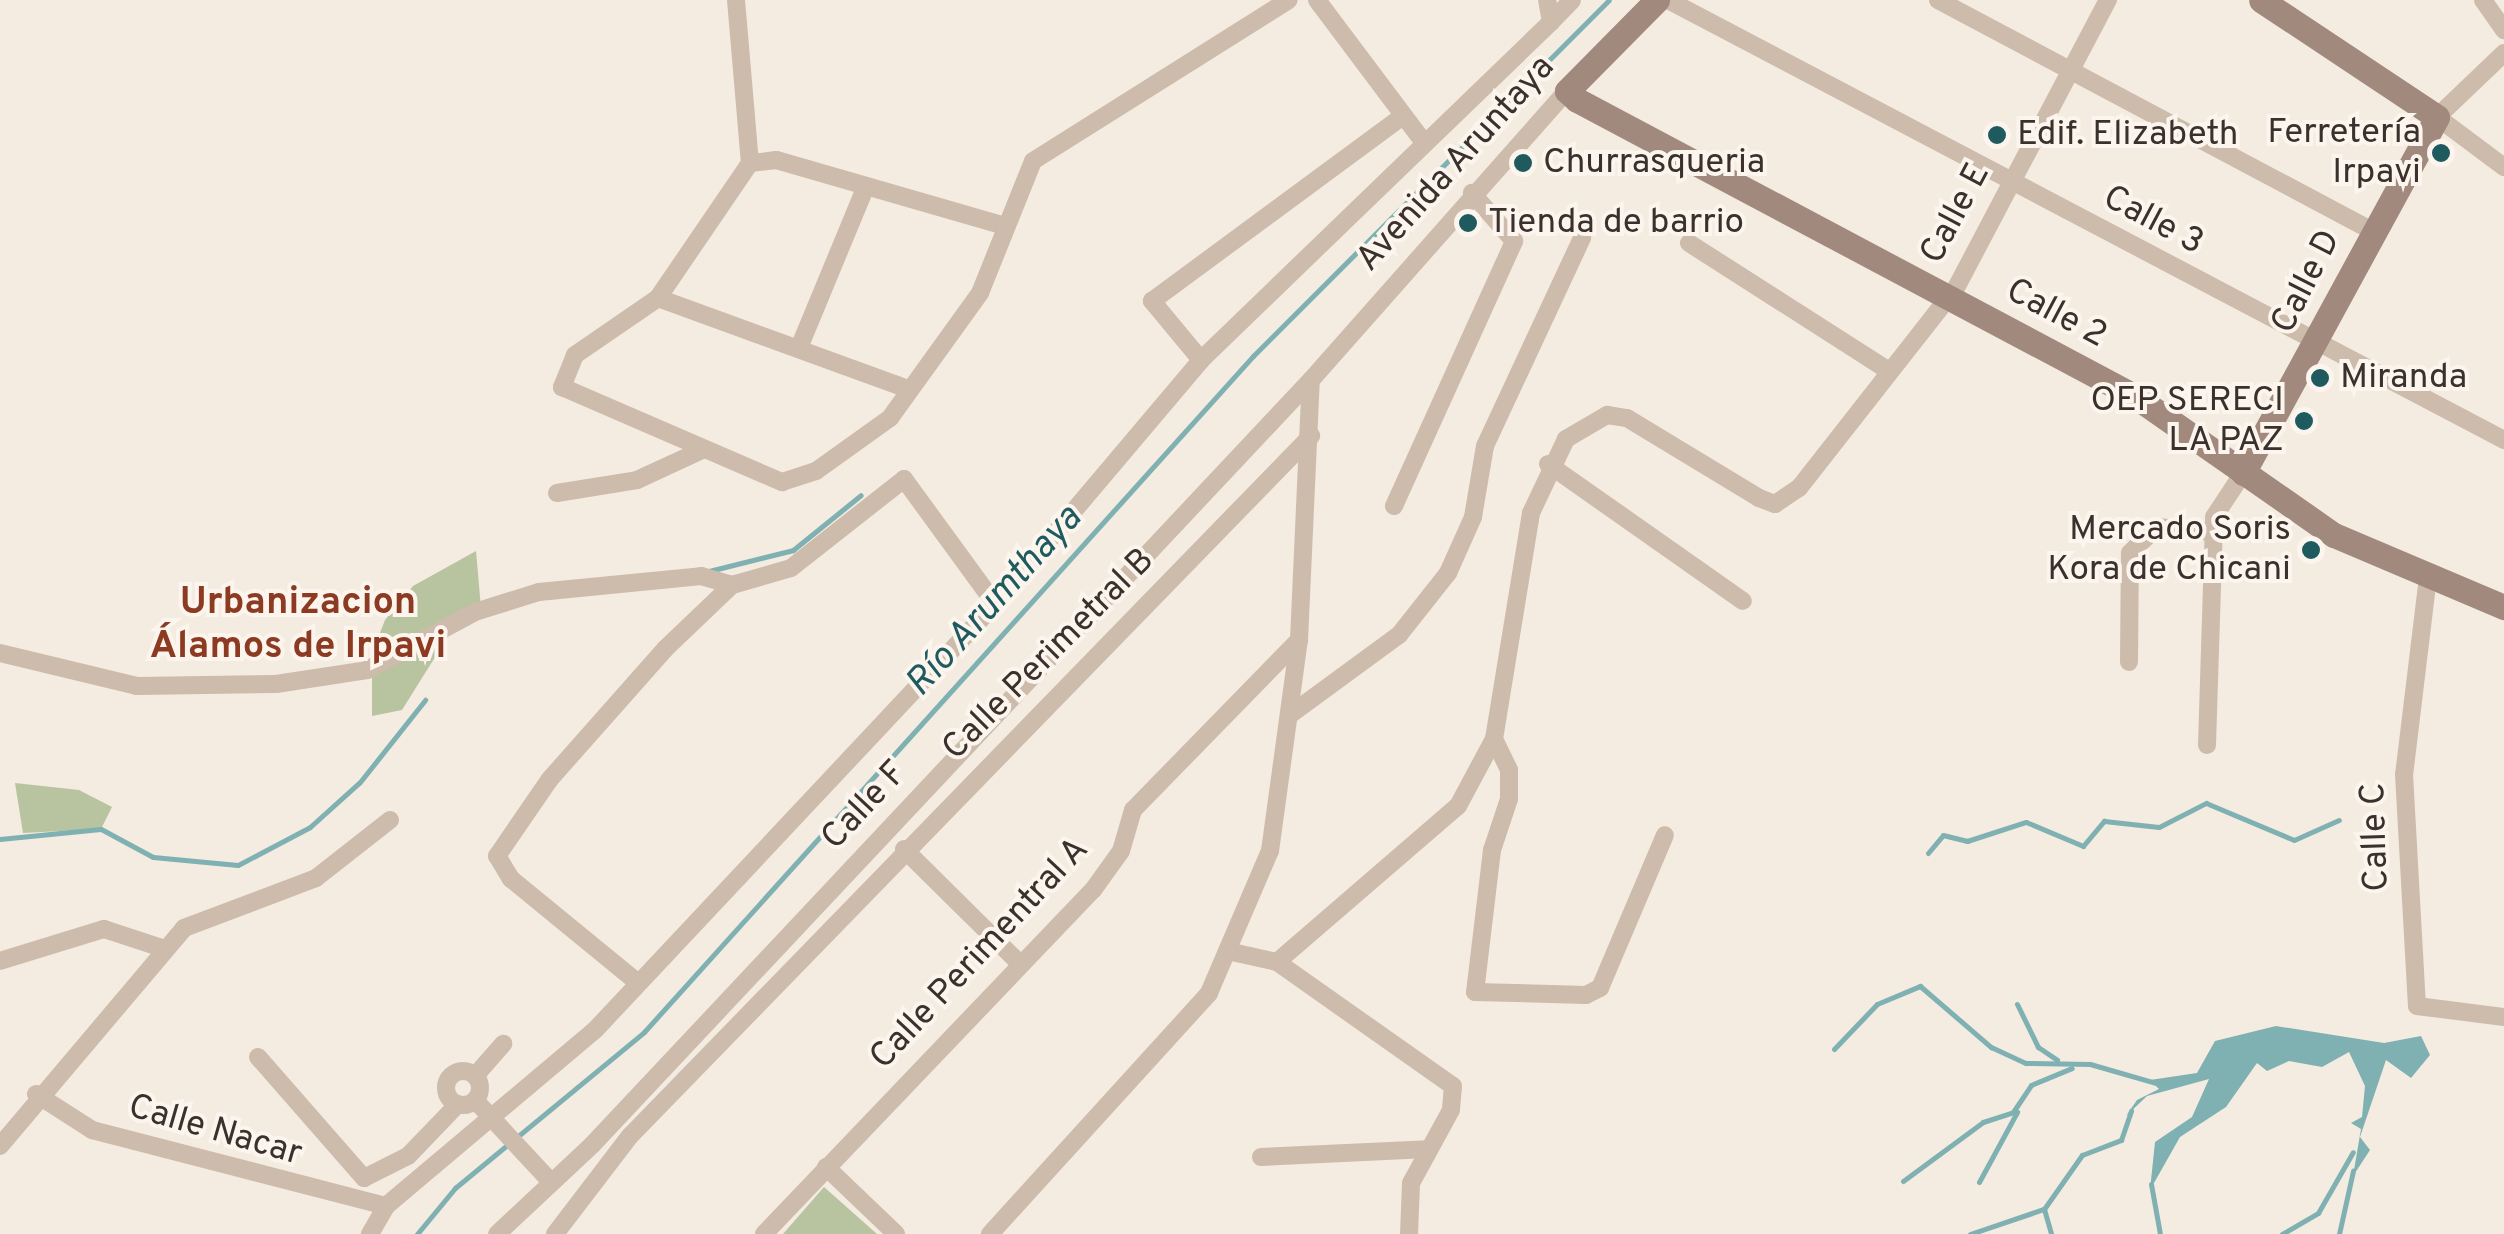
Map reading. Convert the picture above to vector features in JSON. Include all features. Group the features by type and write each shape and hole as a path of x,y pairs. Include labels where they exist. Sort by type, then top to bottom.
{"main road":[{"name":"Avenida Aruntaya","path":"1568,91 1656,0"},
{"path":"2261,0 2436,117"},
{"name":"Calle 2","path":"1568,91 2136,398 2334,536 2504,607"},
{"name":"Calle D","path":"2243,473 2436,117"}],"street":[{"path":"736,0 750,162 658,298 575,355 562,386 782,482 816,470 890,418 980,293 1033,160 1289,0"},
{"path":"1317,0 1423,142"},
{"path":"1547,0 1551,22"},
{"path":"370,1234 386,1206 497,1124 637,982 995,604 1201,360 1572,0"},
{"name":"Calle 3","path":"1668,0 2504,440"},
{"path":"1938,0 2373,232"},
{"name":"Calle E","path":"1548,464 1566,439 1607,415 1654,431 1774,504 1799,488 1886,369 1946,296 2108,0"},
{"path":"2483,0 2504,30"},
{"name":"Calle D","path":"2436,117 2504,52"},
{"name":"Avenida Aruntaya","path":"1312,380 1472,192 1568,91"},
{"path":"1201,360 1152,301 1402,117"},
{"path":"2436,117 2504,168"},
{"path":"750,162 776,160 864,191 1005,226"},
{"path":"801,343 864,191"},
{"path":"1394,506 1514,241 1472,192"},
{"path":"1291,714 1399,634 1448,573 1473,518 1485,446 1582,238"},
{"path":"1689,243 1886,369"},
{"path":"658,298 801,343 908,390"},
{"path":"990,1234 1159,1052 1232,952 1270,851 1291,714 1299,640 1312,380"},
{"name":"Calle F","path":"500,1231 1312,380"},
{"name":"Calle Perimetral B","path":"556,1234 630,1136 904,849 1311,436"},
{"path":"557,493 637,480 702,450"},
{"path":"1277,962 1458,806 1494,740 1496,687 1548,464 1743,600"},
{"name":"Calle D","path":"2207,745 2213,532 2243,473"},
{"path":"637,982 511,879 498,848 614,705 732,585 805,560 904,479 995,604"},
{"path":"2129,662 2130,552 2157,527 2213,532"},
{"path":"0,653 137,686 276,684 382,665 475,612 539,592 701,576 732,585"},
{"name":"Calle C","path":"2428,577 2404,774 2417,1006 2504,1018"},
{"name":"Calle Perimentral A","path":"764,1234 1018,963 1093,890 1120,851 1133,810 1299,640"},
{"path":"1494,740 1509,770 1509,799 1492,850 1475,992 1586,996 1600,988 1665,835"},
{"path":"0,1146 36,1094 162,948 200,916 316,878 390,820"},
{"path":"904,849 1018,963"},
{"path":"0,961 104,929 162,948"},
{"path":"1232,952 1277,962 1453,1086 1452,1110 1410,1183 1409,1234"},
{"path":"258,1057 364,1178 408,1156 467,1102 475,1076 503,1044"},
{"path":"475,1076 459,1072 446,1083 497,1124 549,1180"},
{"name":"Calle Nacar","path":"36,1094 92,1130 386,1206"},
{"path":"1261,1157 1428,1148"},
{"path":"826,1166 896,1234"}],"green space":[{"path":"476,551 481,608 452,630 402,710 372,716 372,653 385,620 413,586"},
{"path":"15,783 79,790 112,807 101,829 23,833"},
{"path":"824,1187 877,1234 783,1234"}],"water":[{"path":"2276,1026 2384,1043 2421,1036 2430,1055 2411,1078 2386,1060 2360,1137 2370,1150 2353,1176 2361,1129 2351,1123 2362,1117 2365,1086 2349,1052 2322,1067 2289,1061 2267,1071 2257,1063 2226,1107 2180,1137 2150,1190 2155,1142 2192,1117 2209,1079 2147,1096 2126,1116 2137,1100 2159,1089 2150,1080 2197,1073 2215,1041"}],"waterway":[{"name":"Río Arumthaya","path":"417,1234 455,1188 644,1032 1253,356 1609,0"},
{"path":"709,571 793,550 861,495"},
{"path":"0,839 101,829 153,857 238,865 310,827 360,782 425,700"},
{"path":"1928,853 1943,835 1967,841 2026,822 2083,846 2104,821 2159,827 2206,803 2294,840 2339,820"},
{"path":"1834,1049 1877,1004 1920,986 1991,1047 2026,1063 2090,1064 2156,1083"},
{"path":"2017,1004 2038,1047 2057,1060"},
{"path":"1903,1181 1983,1122 2013,1112 2031,1085 2072,1068"},
{"path":"1970,1234 2044,1209 2082,1155 2121,1140 2131,1111"},
{"path":"1979,1182 2017,1112"},
{"path":"2282,1234 2318,1213 2353,1152"},
{"path":"2339,1234 2353,1171"},
{"path":"2151,1184 2160,1234"},
{"path":"2044,1209 2051,1234"}],"place":[{"name":"Edif. Elizabeth","path":"1997,135"},
{"name":"Ferretería Irpavi","path":"2441,153"},
{"name":"Churrasqueria","path":"1523,163"},
{"name":"Tienda de barrio","path":"1468,223"},
{"name":"Miranda","path":"2320,378"},
{"name":"OEP SERECI LA PAZ","path":"2304,421"},
{"name":"Mercado Soris Kora de Chicani","path":"2311,550"}],"district":[{"name":"Urbanizacion Álamos de Irpavi","path":"298,626"}]}
